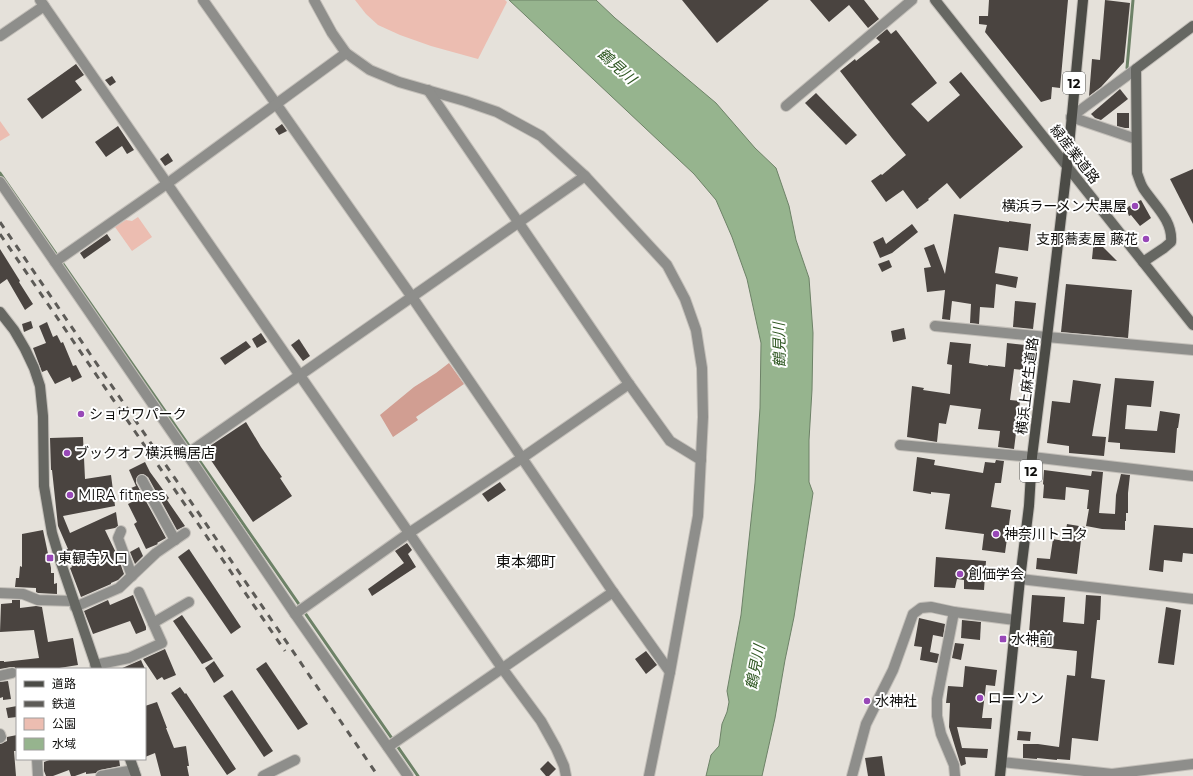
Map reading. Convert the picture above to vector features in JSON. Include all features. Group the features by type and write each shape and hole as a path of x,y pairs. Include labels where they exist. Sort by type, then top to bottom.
{"main road":[{"name":"横浜上麻生道路","path":"1000,776 1015,620 1029,506 1032,457 1067,167 1083,0"}],"street":[{"path":"203,0 412,297 613,592 670,672"},
{"path":"314,0 332,33 346,54 370,70 399,82 497,112 541,136 585,176 667,264 685,299 696,330 702,368 703,417 698,516 670,672 649,776"},
{"path":"786,106 912,0"},
{"name":"緑産業道路","path":"935,0 1193,325"},
{"path":"0,36 42,3 168,183 502,668 541,721 556,748 564,766 566,776"},
{"path":"1071,117 1193,26"},
{"path":"58,260 168,183 346,54"},
{"path":"1136,68 1137,173 1142,186 1164,217 1172,234 1171,242 1143,262"},
{"path":"428,90 629,384 670,441 701,460"},
{"path":"1071,117 1136,139"},
{"path":"191,451 585,176"},
{"path":"0,182 58,260 191,451 392,744 408,776"},
{"path":"0,312 14,330 25,350 34,368 40,386 43,416 44,486 52,533 74,604 96,667 129,658 162,643 140,592"},
{"path":"935,326 1193,350"},
{"path":"300,611 409,533 522,458 629,384"},
{"path":"900,445 1032,457 1193,476"},
{"path":"142,480 175,540"},
{"path":"121,531 118,538 132,576"},
{"path":"0,593 23,594 38,600 74,604 119,588 156,553 185,533"},
{"path":"1020,579 1193,600"},
{"path":"392,744 613,592"},
{"path":"153,623 189,602"},
{"path":"852,776 866,724 893,670 913,614 921,608 931,608 1015,620"},
{"path":"954,612 937,699 937,716 954,765 955,776"},
{"path":"0,676 12,673"},
{"path":"0,734 0,738"},
{"path":"37,760 38,776"},
{"path":"101,776 135,773 130,760"},
{"path":"263,776 295,760"},
{"path":"1002,762 1112,774 1193,764"}],"green space":[{"path":"355,0 505,0 507,2 478,59 431,46 378,25 366,14"},
{"path":"0,121 10,135 0,141"},
{"path":"138,217 152,237 132,251 115,227 126,220 132,221"}],"shaded area":[{"path":"449,363 464,384 416,417 418,420 393,437 380,415 414,387"}],"water":[{"name":"鶴見川","path":"509,0 596,0 615,18 716,103 755,148 776,168 789,206 796,240 809,278 813,333 809,482 813,493 794,617 775,718 762,776 706,776 711,755 719,746 722,724 729,702 727,691 741,615 755,483 760,408 761,343 747,279 732,237 716,200 694,174"}],"building":[{"path":"682,0 769,0 717,43"},
{"path":"810,0 864,0 879,19 868,28 849,5 829,22"},
{"path":"989,0 1068,0 1060,88 1052,87 1051,99 1041,102 985,32 987,25 979,24 979,16 988,16"},
{"path":"1105,0 1130,3 1124,62 1101,87 1089,96 1092,59 1100,60"},
{"path":"887,29 891,34 896,30 937,83 911,104 928,122 960,95 949,82 961,72 1023,147 960,199 947,183 917,209 903,190 886,202 871,181 881,174 882,175 906,155 840,71 855,59 856,61 880,42 876,38"},
{"path":"76,64 84,75 75,81 82,90 42,119 27,99"},
{"path":"112,76 116,82 110,86 105,80"},
{"path":"1120,89 1128,99 1101,120 1095,118 1091,114"},
{"path":"816,93 857,135 846,145 805,103"},
{"path":"1117,113 1129,113 1129,128 1117,126"},
{"path":"282,124 287,131 279,135 275,129"},
{"path":"118,126 134,150 127,154 122,146 106,157 95,142"},
{"path":"168,153 173,161 165,166 160,159"},
{"path":"1193,169 1193,224 1170,179"},
{"path":"1141,200 1151,218 1140,226 1131,215 1129,216 1126,208"},
{"path":"954,214 1031,224 1028,251 999,247 995,273 1018,277 1016,288 996,284 994,308 980,307 979,324 970,323 971,304 952,301 950,320 942,319 945,290 927,292 924,268 931,267 924,248 934,244 945,274"},
{"path":"912,224 918,232 892,253 880,258 873,242 883,237 886,244"},
{"path":"107,234 111,240 84,259 80,253"},
{"path":"1094,238 1117,261 1092,259"},
{"path":"0,249 33,304 25,310 7,279 0,284"},
{"path":"889,260 892,267 882,272 878,264"},
{"path":"1066,284 1132,290 1128,338 1061,332"},
{"path":"1015,301 1036,303 1033,329 1013,327"},
{"path":"31,321 33,328 24,332 22,324"},
{"path":"47,322 53,337 57,335 61,343 63,342 73,366 76,365 82,377 72,382 70,377 55,384 47,370 42,372 33,348 46,343 39,326"},
{"path":"904,328 906,339 893,342 891,331"},
{"path":"261,333 267,342 257,348 252,339"},
{"path":"299,339 310,356 303,361 291,345"},
{"path":"246,341 251,347 225,365 220,358"},
{"path":"950,342 971,344 969,363 1005,367 1007,343 1025,345 1023,370 1014,369 1010,400 1020,401 1014,449 998,447 1000,431 978,429 981,409 950,405 946,424 939,423 937,442 907,437 912,386 924,388 923,390 950,394 952,365 947,364"},
{"path":"1115,378 1154,381 1151,407 1127,405 1125,429 1157,431 1160,411 1180,414 1175,453 1120,449 1120,443 1108,442"},
{"path":"1073,380 1101,384 1092,436 1106,437 1104,456 1069,453 1069,446 1047,443 1052,401 1070,403"},
{"path":"246,422 282,477 280,478 292,496 253,522 204,450"},
{"path":"83,437 85,479 111,475 115,506 63,516 70,533 116,512 118,526 105,530 118,557 124,574 111,584 81,597 70,568 72,567 64,550 68,549 58,526 51,470 50,438"},
{"path":"917,457 935,460 934,465 983,473 985,462 995,463 996,460 1004,461 1001,483 995,483 991,507 1011,510 1005,553 982,550 984,534 945,529 950,494 931,492 931,494 913,491"},
{"path":"145,462 150,472 169,498 167,500 185,526 177,530 148,477 143,474 139,475 136,479 136,483 166,538 157,543 158,544 146,549 134,524 137,522 128,504 136,500 131,488 136,486 129,470"},
{"path":"1044,470 1091,476 1092,471 1103,472 1099,513 1115,514 1116,495 1121,474 1130,475 1128,513 1126,513 1125,530 1102,529 1086,526 1089,509 1087,509 1089,490 1066,487 1065,500 1043,498"},
{"path":"500,482 506,490 488,502 482,494"},
{"path":"1067,524 1085,527 1083,540 1081,540 1077,574 1036,569 1037,558 1050,559 1053,539 1064,541"},
{"path":"1154,525 1193,528 1193,554 1183,553 1182,562 1164,560 1163,572 1149,570"},
{"path":"43,530 51,573 54,573 54,584 57,583 57,594 38,593 36,592 36,588 15,587 16,578 19,578 20,566 22,567 22,534"},
{"path":"407,543 412,550 408,554 416,567 372,596 368,589 404,563 395,551"},
{"path":"139,547 143,556 135,564 130,552"},
{"path":"189,549 241,627 231,634 178,557"},
{"name":"創価学会","path":"936,557 986,561 984,590 964,589 964,580 957,579 955,588 934,587"},
{"path":"133,595 146,630 136,634 130,621 93,634 84,611 108,600 110,605"},
{"path":"1032,595 1065,597 1063,622 1084,624 1086,595 1101,596 1100,620 1097,620 1091,678 1105,680 1098,741 1072,738 1070,760 1023,758 1023,744 1038,744 1059,747 1067,675 1075,676 1077,651 1028,646"},
{"path":"12,600 20,600 20,608 36,606 42,607 48,642 73,638 78,665 59,668 16,668 11,667 0,669 0,661 4,662 39,658 34,630 0,632 1,604 12,603"},
{"path":"1166,607 1181,610 1174,665 1158,663"},
{"path":"182,615 213,659 202,664 173,621"},
{"path":"919,618 945,624 943,637 933,635 930,652 939,654 937,663 920,660 922,647 914,646"},
{"path":"962,620 981,622 980,640 961,638"},
{"path":"955,643 964,644 961,660 952,658"},
{"path":"165,649 176,675 164,680 162,677 157,680 143,659"},
{"path":"646,651 657,665 646,674 635,659"},
{"path":"141,660 145,668 122,668"},
{"path":"214,661 224,676 214,683 205,668"},
{"path":"266,662 308,724 298,730 256,669"},
{"path":"965,666 997,670 995,686 986,685 982,718 992,718 991,729 957,727 962,748 988,749 987,758 965,757 966,764 961,766 949,727 950,703 946,703 948,686 963,687"},
{"path":"8,681 11,699 3,700 3,697 0,698 0,682"},
{"path":"180,687 185,694 186,693 236,769 227,775 171,693"},
{"path":"232,690 273,751 264,757 223,696"},
{"path":"157,702 174,748 186,746 189,776 161,776 155,753 146,757 146,706"},
{"path":"16,706 16,717 8,718 6,708"},
{"path":"1018,731 1031,732 1030,741 1017,740"},
{"path":"16,735 16,751 14,751 16,776 0,776 0,744 7,741 7,737"},
{"path":"882,756 885,776 868,776 865,758"},
{"path":"49,760 119,760 120,766 100,770 96,773 86,774 86,772 75,776 71,776 69,770 53,776 46,776 44,771 44,762"},
{"path":"548,761 556,769 549,776 546,776 540,769"}],"waterway":[{"path":"1127,68 1133,0"},
{"path":"0,173 418,776"}],"railway":[{"path":"0,222 378,776"},
{"path":"0,234 285,651"}],"place":[{"name":"横浜ラーメン大黒屋","path":"1135,206"},
{"name":"支那蕎麦屋 藤花","path":"1146,239"},
{"name":"ショウワパーク","path":"81,414"},
{"name":"ブックオフ横浜鴨居店","path":"67,453"},
{"name":"MIRA fitness","path":"70,495"},
{"name":"神奈川トヨタ","path":"996,534"},
{"name":"東観寺入口","path":"50,558"},
{"name":"創価学会","path":"960,574"},
{"name":"水神前","path":"1003,639"},
{"name":"ローソン","path":"980,698"},
{"name":"水神社","path":"867,701"}],"district":[{"name":"東本郷町","path":"526,561"}]}
